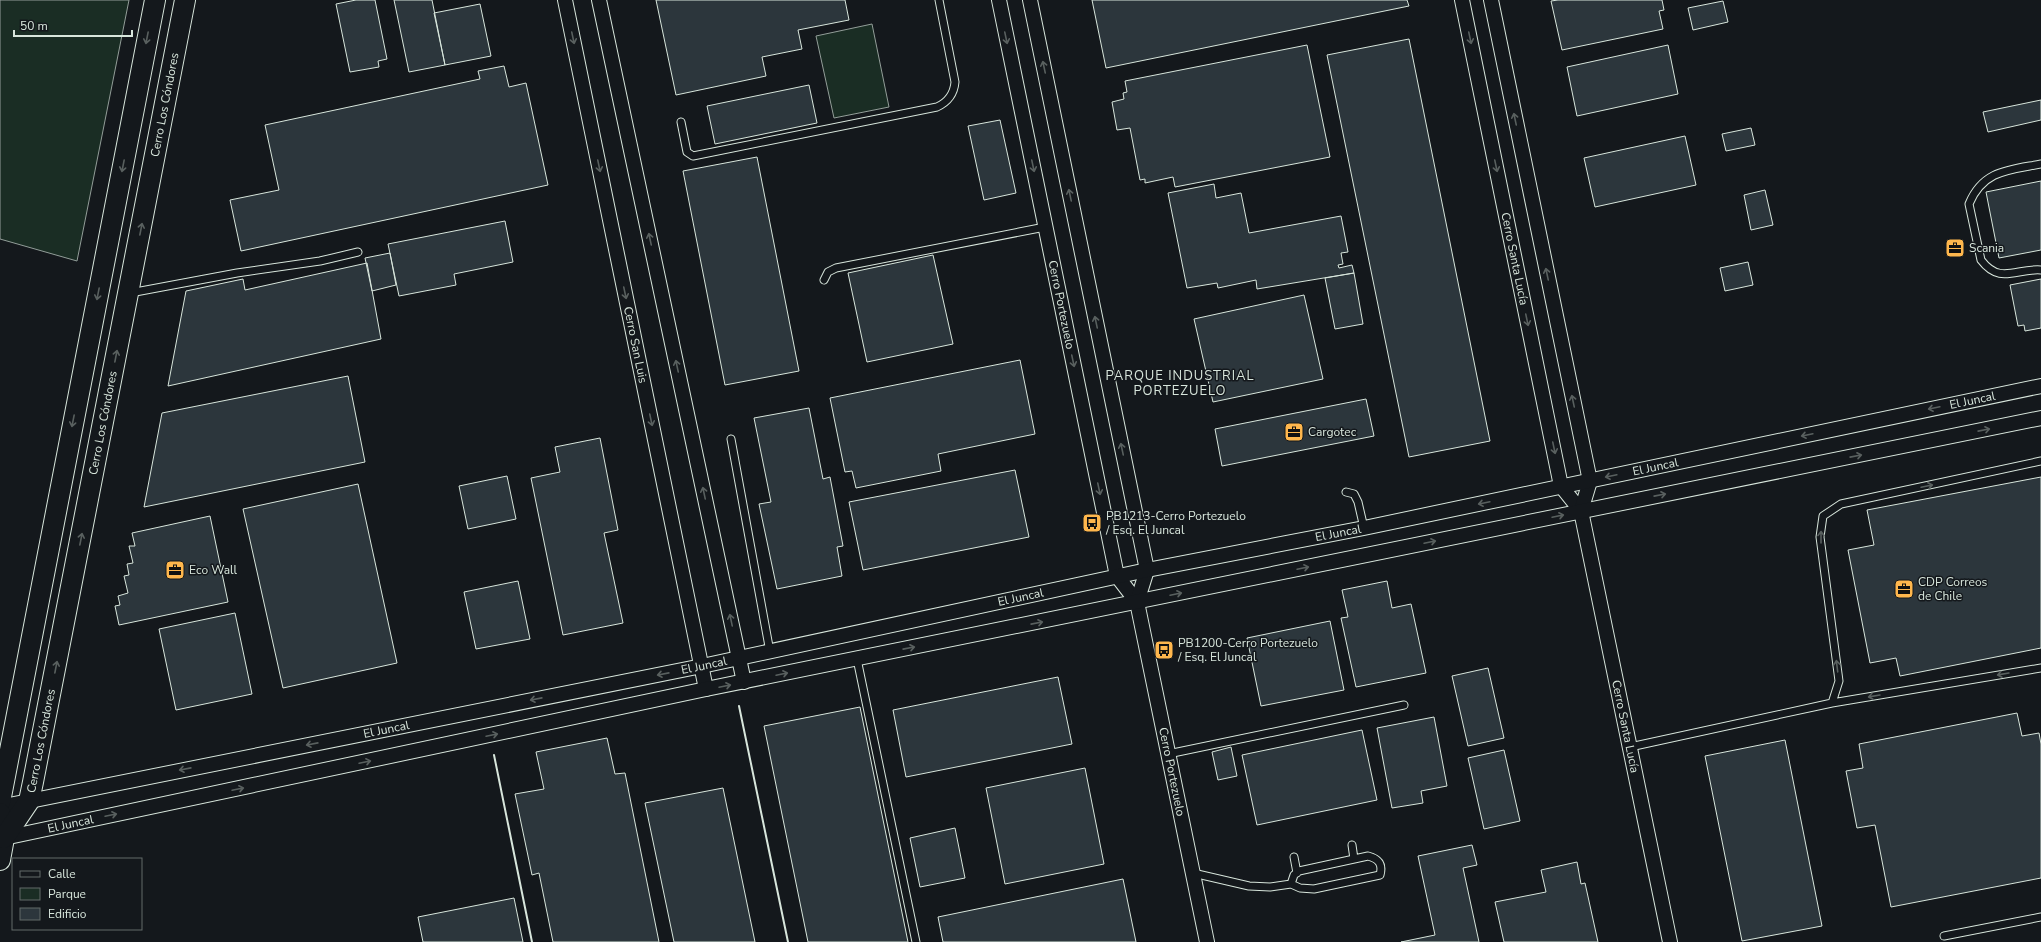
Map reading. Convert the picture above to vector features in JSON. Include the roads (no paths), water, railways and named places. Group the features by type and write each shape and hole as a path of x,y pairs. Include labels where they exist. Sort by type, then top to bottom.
{"street":[{"path":"0,802 155,0"},
{"name":"Cerro Los Cóndores","path":"2,838 29,801 185,0"},
{"name":"Cerro San Luis","path":"565,0 706,690"},
{"path":"599,0 744,682"},
{"name":"Cerro Portezuelo","path":"999,0 1117,576 1137,602 1207,942"},
{"name":"Cerro Portezuelo","path":"1030,0 1147,570 1137,602"},
{"name":"Cerro Santa Lucía","path":"1462,0 1562,486 1581,511 1670,942"},
{"name":"Cerro Santa Lucía","path":"1491,0 1590,481 1581,511"},
{"name":"El Juncal","path":"0,806 702,666 1117,576 1364,528 2041,386"},
{"name":"El Juncal","path":"2,838 744,682 2041,418"},
{"name":"Cerro Los Cóndores","path":"0,813 2,838 0,860"}],"lane":[{"path":"681,122 687,152 693,156 937,107 944,104 953,92 955,82 939,0"},
{"path":"2041,164 2000,171 1981,185 1969,204 1981,260 1990,270 2003,274 2041,270"},
{"path":"824,280 828,272 836,268 1045,228"},
{"path":"128,293 236,273 320,261 358,252"},
{"path":"731,439 770,652"},
{"path":"1832,704 1839,681 1820,537 1823,516 1841,504 2041,462"},
{"path":"1346,492 1354,494 1358,502 1364,528"},
{"path":"857,659 916,942"},
{"path":"1630,747 1832,704 2041,668"},
{"path":"1168,754 1404,706"},
{"path":"1352,845 1354,859"},
{"path":"1193,873 1249,886 1270,887 1291,884 1300,888 1314,889 1380,875 1382,869 1381,863 1375,858 1368,856 1299,871 1294,875 1291,884"},
{"path":"1294,857 1297,873"},
{"path":"1944,936 2041,917"}],"place":[{"name":"Scania","path":"1955,248"},
{"name":"Cargotec","path":"1294,432"},
{"name":"PB1213-Cerro Portezuelo / Esq. El Juncal","path":"1092,523"},
{"name":"Eco Wall","path":"175,570"},
{"name":"CDP Correos de Chile","path":"1904,589"},
{"name":"PB1200-Cerro Portezuelo / Esq. El Juncal","path":"1164,650"}],"district":[{"name":"PARQUE INDUSTRIAL PORTEZUELO","path":"1180,382"}]}
